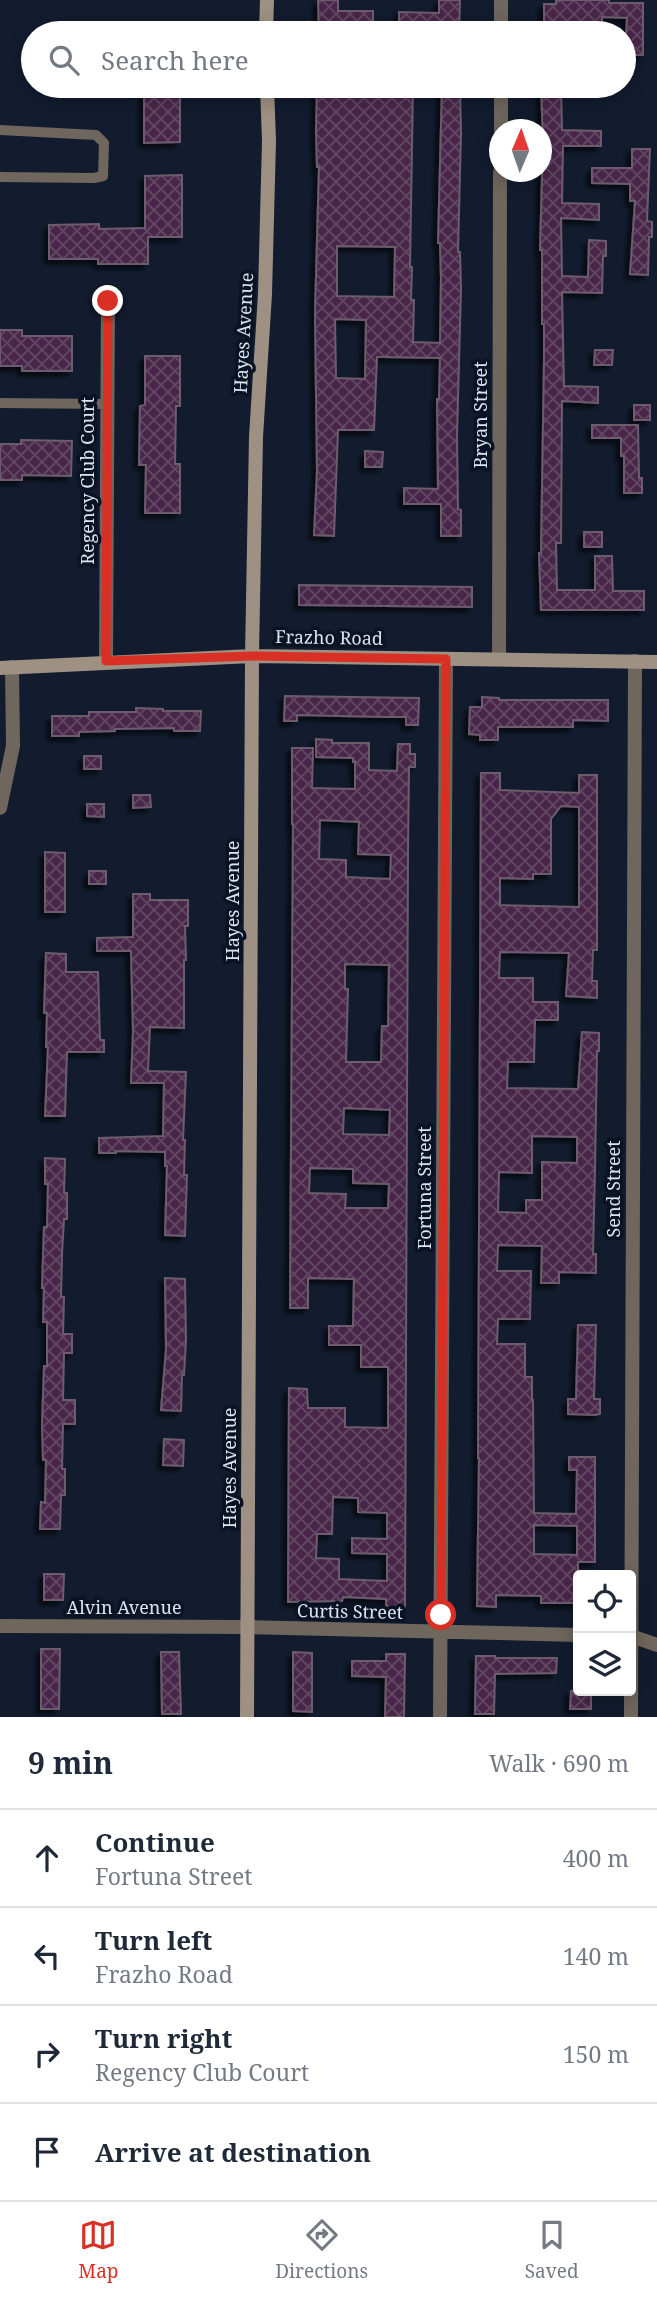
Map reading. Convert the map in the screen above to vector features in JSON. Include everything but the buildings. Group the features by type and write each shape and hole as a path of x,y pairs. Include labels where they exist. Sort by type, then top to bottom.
{"street":[{"path":"267,0 267,21"},
{"path":"501,0 501,21"},
{"name":"Hayes Avenue","path":"247,1717 252,656 256,437 265,294 268,98"},
{"path":"501,98 501,119"},
{"name":"Bryan Street","path":"499,659 500,182"},
{"name":"Regency Club Court","path":"106,661 108,301"},
{"name":"Frazho Road","path":"6,668 106,661 252,656 657,662"},
{"name":"Fortuna Street","path":"440,1717 446,659"},
{"name":"Send Street","path":"631,1633 635,661"},
{"path":"0,808 12,746 6,668"},
{"name":"Alvin Avenue","path":"0,1626 247,1627"},
{"name":"Curtis Street","path":"247,1627 573,1635"},
{"path":"636,1638 657,1645"},
{"name":"Send Street","path":"631,1696 631,1717"}],"lane":[{"path":"0,130 96,135 104,143 103,176 0,177"},
{"path":"0,403 107,404"}],"route":[{"path":"108,301 106,661 252,656 446,659 441,1615"}]}
